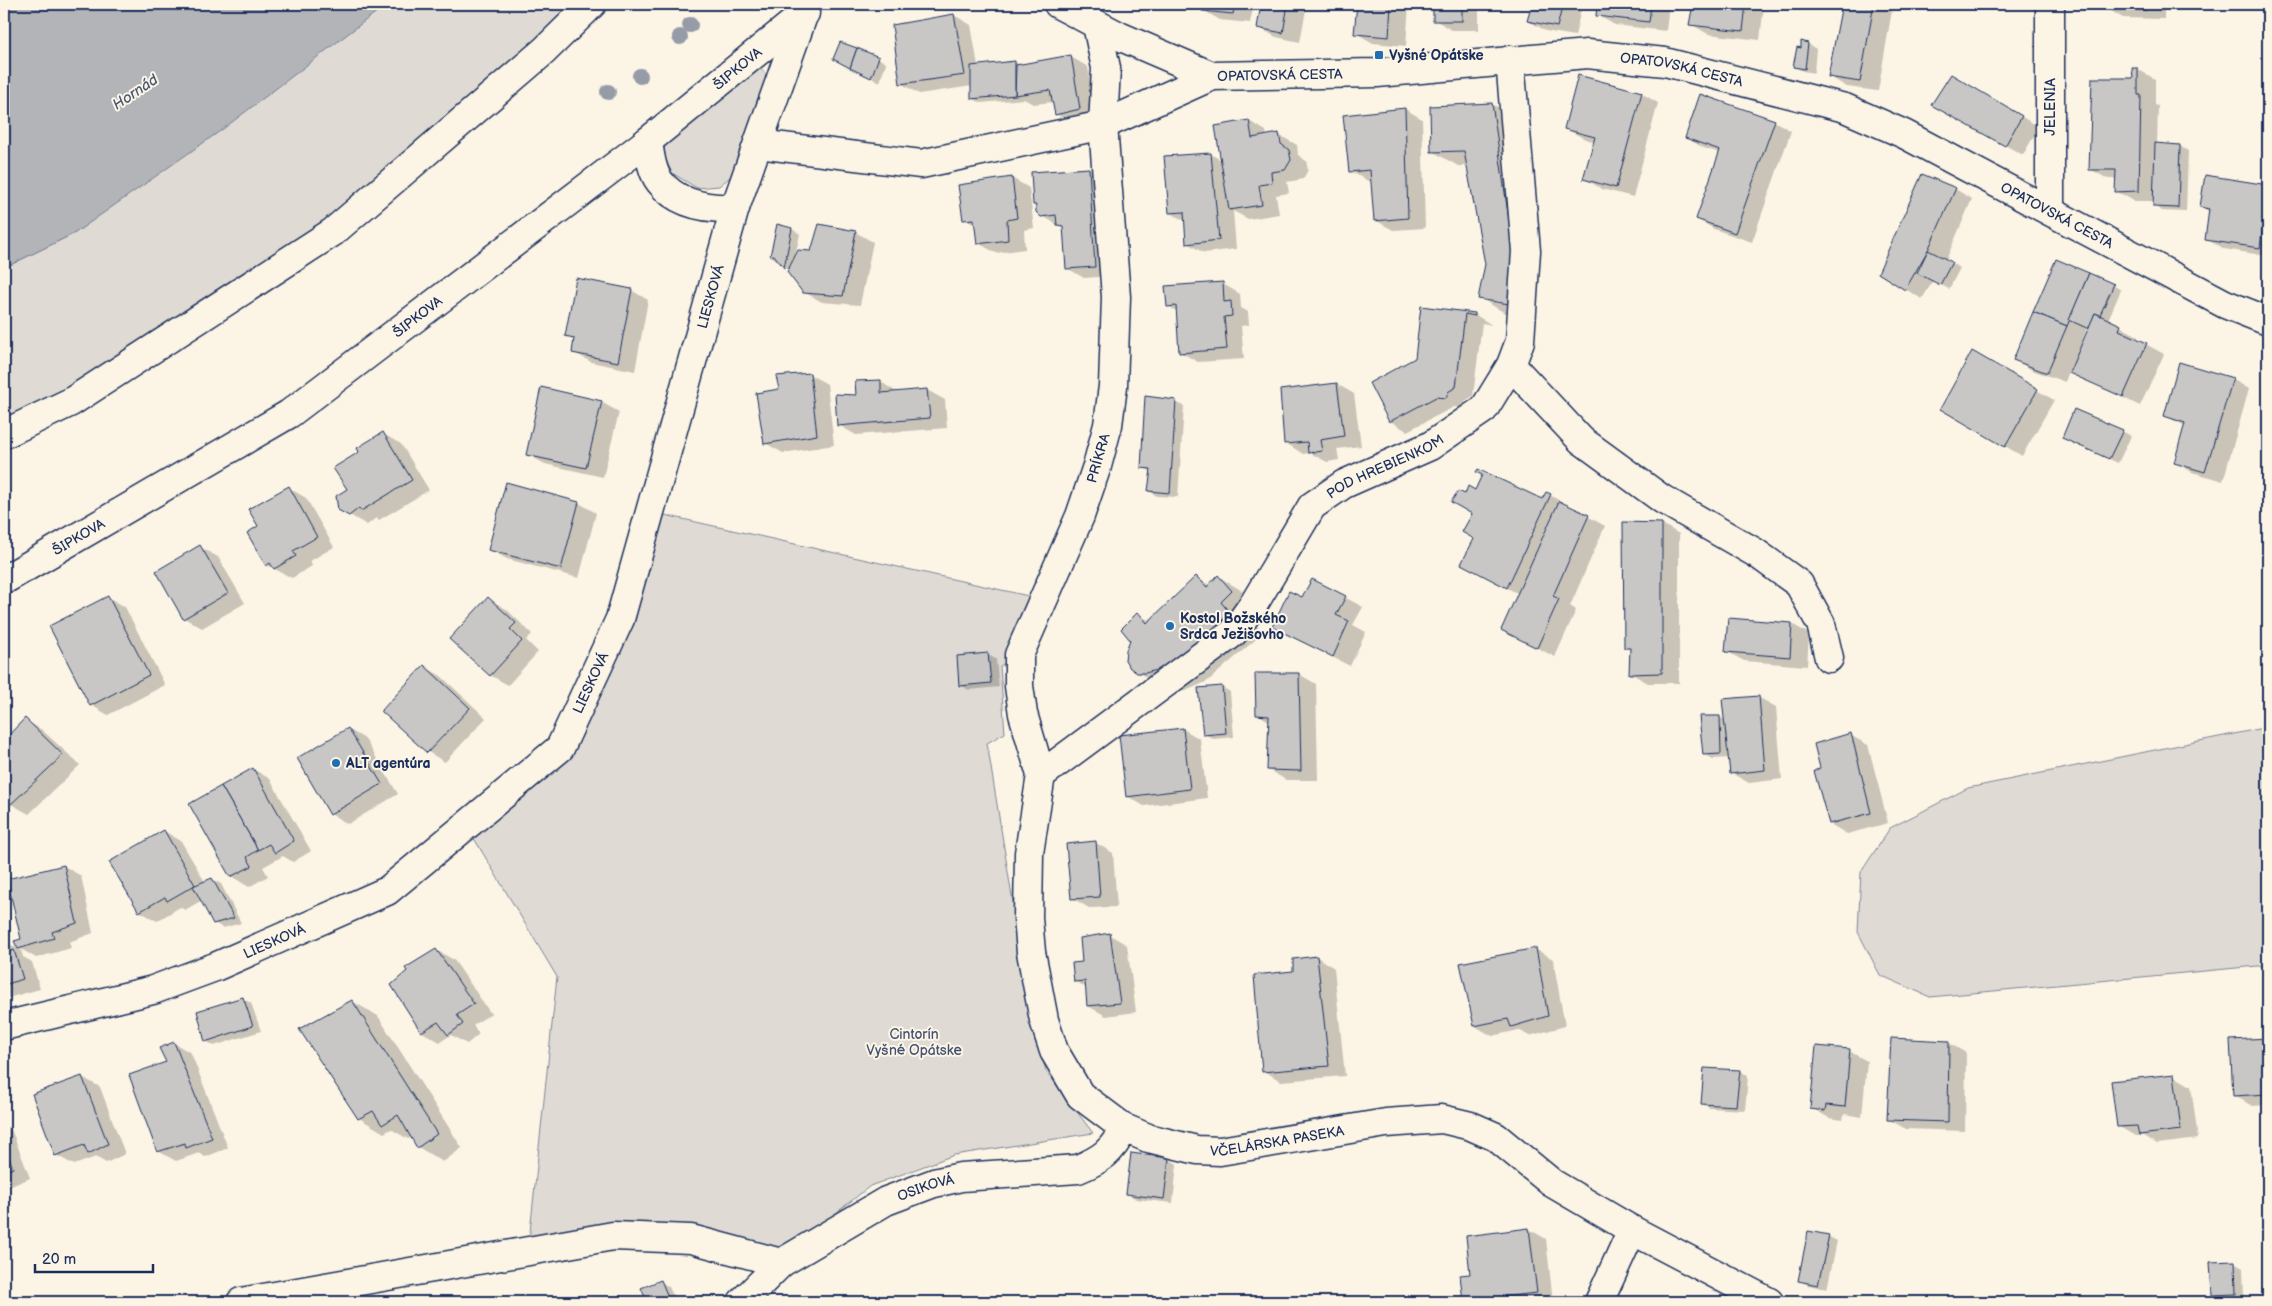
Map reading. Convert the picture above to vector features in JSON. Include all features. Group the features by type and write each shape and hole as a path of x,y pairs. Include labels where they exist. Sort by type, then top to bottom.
{"street":[{"path":"4,434 71,402 333,232 544,51 592,4"},
{"name":"OPATOVSKÁ CESTA","path":"1058,4 1097,26 1212,76 1377,73 1587,54 1665,62 1845,108 1904,134 2225,304 2268,321"},
{"name":"JELENIA","path":"2050,4 2050,210"},
{"name":"ŠIPKOVA","path":"4,580 289,414 648,141 809,8"},
{"name":"LIESKOVÁ","path":"4,1026 153,990 215,967 387,891 560,748 620,620 735,208 809,8"},
{"name":"PRÍKRA","path":"1041,774 1023,714 1019,686 1019,654 1080,516 1098,466 1108,425 1113,386 1116,297 1103,125 1106,68 1097,26"},
{"name":"POD HREBIENKOM","path":"1041,774 1233,632 1255,602 1312,506 1344,484 1430,446 1484,409 1511,365 1520,341 1526,251 1510,60"},
{"path":"758,144 921,164 1103,125 1212,76"},
{"path":"648,141 652,163 660,182 679,197 701,206 735,208"},
{"path":"1511,365 1581,440 1662,499 1756,553 1799,584 1821,624 1829,658"},
{"name":"VČELÁRSKA PASEKA","path":"1041,774 1029,853 1028,918 1031,952 1044,1020 1054,1051 1080,1095 1124,1128 1173,1145 1197,1150 1220,1151 1386,1123 1442,1119 1471,1126 1496,1137 1552,1183 1632,1230 1769,1302"},
{"name":"OSIKOVÁ","path":"742,1302 780,1263 886,1201 934,1183 961,1177 1078,1169 1095,1162 1109,1152 1124,1128"},
{"path":"1599,1302 1632,1230"},
{"path":"240,1302 613,1236 691,1239 780,1263"}],"green space":[{"path":"387,4 592,4 333,232 4,434 4,268 75,233"},
{"path":"754,69 763,70 767,77 735,173 719,186 697,188 672,173 665,158 664,144"},
{"name":"Cintorín Vyšné Opátske","path":"651,512 1042,599 1019,655 1000,666 1005,733 987,743 1015,915 1025,995 1046,1071 1093,1133 954,1155 870,1186 801,1241 781,1263 691,1239 528,1251 557,977 466,825 560,748"},
{"path":"2268,727 2268,965 1930,997 1880,975 1858,932 1861,872 1890,828 1968,788"}],"water":[{"name":"Hornád","path":"16,4 387,4 223,129 75,233 4,268 4,11"}],"building":[{"path":"1203,4 1235,4 1233,14 1202,11"},
{"path":"1261,4 1288,4 1283,33 1257,28"},
{"path":"1357,4 1391,4 1389,37 1354,34"},
{"path":"1433,4 1462,4 1462,21 1433,21"},
{"path":"1532,4 1563,4 1557,27 1527,21"},
{"path":"1597,4 1651,4 1649,22 1596,16"},
{"path":"1693,4 1746,4 1743,31 1689,25"},
{"path":"1842,4 1874,4 1860,82 1828,77"},
{"path":"2104,4 2147,4 2147,10 2104,9"},
{"path":"954,14 965,75 900,84 892,25"},
{"path":"1801,41 1808,43 1805,69 1793,67 1797,47 1801,48"},
{"path":"840,42 857,48 850,68 833,59"},
{"path":"857,48 879,57 871,78 850,68"},
{"path":"1071,55 1080,109 1055,115 1050,90 1015,95 1016,65"},
{"path":"1015,61 1015,95 971,99 971,66"},
{"path":"2132,68 2138,68 2138,95 2141,95 2139,191 2115,192 2116,170 2089,170 2092,78 2133,78"},
{"path":"1951,74 2022,116 2005,146 1931,105"},
{"path":"1578,75 1642,92 1616,188 1583,179 1595,137 1564,129"},
{"path":"1700,94 1775,120 1735,233 1696,219 1720,150 1685,138"},
{"path":"1492,103 1515,262 1509,304 1478,299 1485,264 1464,151 1431,152 1430,106"},
{"path":"1405,108 1408,218 1374,221 1370,170 1349,172 1343,115"},
{"path":"1249,120 1252,138 1279,133 1281,144 1289,150 1291,160 1285,170 1271,172 1272,183 1259,185 1262,205 1229,210 1215,126"},
{"path":"2155,143 2180,145 2178,208 2153,207"},
{"path":"1211,153 1219,240 1186,244 1184,212 1169,213 1164,156"},
{"path":"1089,168 1095,267 1066,269 1063,226 1057,225 1056,215 1041,217 1036,212 1036,205 1033,205 1031,172"},
{"path":"1922,174 1956,188 1928,250 1905,290 1878,273"},
{"path":"2205,175 2268,185 2260,248 2205,240 2209,209 2200,207"},
{"path":"1012,177 1017,218 1007,220 1008,240 977,244 974,219 963,220 958,185"},
{"path":"777,224 792,228 784,268 774,255 770,256"},
{"path":"819,224 856,231 843,296 803,293 787,272 798,250 811,251"},
{"path":"1928,250 1952,262 1940,285 1917,273"},
{"path":"2056,259 2089,273 2067,326 2033,312"},
{"path":"2089,273 2114,284 2100,315 2095,313 2089,329 2069,320"},
{"path":"576,278 632,289 618,362 572,353 574,338 565,336"},
{"path":"1223,282 1224,302 1231,301 1232,316 1224,317 1227,349 1179,353 1176,306 1167,307 1165,286"},
{"path":"1421,306 1475,313 1475,316 1465,314 1456,387 1448,392 1446,398 1436,397 1389,422 1369,383 1415,358"},
{"path":"2033,312 2067,326 2047,373 2013,360"},
{"path":"2095,313 2121,325 2119,330 2147,343 2123,397 2069,373"},
{"path":"1972,351 2038,389 2005,447 1940,409"},
{"path":"2179,362 2233,378 2205,472 2174,463 2185,423 2164,416"},
{"path":"810,373 817,435 764,444 756,393 779,389 776,376"},
{"path":"881,380 881,393 927,389 930,418 837,426 835,394 856,395 855,381"},
{"path":"1337,383 1344,436 1320,440 1322,451 1308,453 1307,442 1284,444 1280,390"},
{"path":"541,387 602,401 586,468 526,455"},
{"path":"1145,396 1176,400 1170,493 1148,491 1151,469 1141,468"},
{"path":"2074,409 2123,430 2109,459 2062,438"},
{"path":"383,432 412,480 361,511 359,508 349,516 338,510 336,496 347,489 333,468 359,452 357,448"},
{"path":"1478,469 1542,499 1546,492 1551,494 1507,588 1461,564 1474,539 1462,532 1472,514 1451,502 1458,491 1465,494 1468,486 1475,490 1482,475 1476,472"},
{"path":"506,482 579,502 561,569 488,550"},
{"path":"289,486 317,537 293,551 296,556 274,569 270,563 266,566 247,533 258,526 248,509"},
{"path":"1559,501 1589,515 1553,596 1559,599 1537,648 1501,630"},
{"path":"1623,522 1662,523 1662,673 1629,674 1630,648 1624,648"},
{"path":"200,545 228,593 183,619 156,571"},
{"name":"Kostol Božského Srdca Ježišovho","path":"1218,575 1232,591 1221,602 1230,613 1174,663 1165,668 1137,673 1130,668 1125,660 1130,640 1121,629 1138,612 1147,623 1196,576 1207,587"},
{"path":"1312,579 1346,596 1336,615 1349,621 1333,657 1272,627 1289,591 1302,597"},
{"path":"108,596 149,675 90,706 49,626"},
{"path":"488,597 516,623 510,629 522,641 490,676 449,639"},
{"path":"1728,618 1792,623 1790,657 1725,652"},
{"path":"988,653 991,683 959,686 957,656"},
{"path":"424,665 470,708 427,753 381,711"},
{"path":"1255,673 1299,673 1301,771 1267,770 1269,716 1256,715"},
{"path":"1222,686 1226,733 1203,735 1198,688"},
{"path":"1759,696 1765,770 1730,774 1722,699"},
{"path":"1699,716 1720,716 1721,754 1703,755"},
{"path":"25,718 63,755 10,805 4,798 4,740"},
{"path":"348,728 382,784 330,815 297,758"},
{"path":"1183,728 1190,789 1126,797 1119,735"},
{"path":"1851,733 1871,813 1829,824 1814,771 1820,768 1814,744"},
{"path":"253,768 294,841 275,853 269,844 258,850 221,786"},
{"path":"221,786 258,850 247,857 252,866 230,877 189,804"},
{"path":"164,830 195,885 167,901 165,897 139,912 109,862"},
{"path":"1096,841 1100,897 1071,899 1066,844"},
{"path":"64,865 77,923 52,932 54,938 18,949 14,941 21,939 7,879"},
{"path":"212,878 234,918 213,924 193,886"},
{"path":"1110,933 1120,1003 1087,1006 1085,981 1074,982 1072,963 1082,962 1080,938"},
{"path":"4,940 8,952 14,950 23,979 4,985"},
{"path":"1536,948 1548,1016 1511,1027 1508,1019 1474,1026 1460,963"},
{"path":"436,949 474,1004 457,1015 463,1024 448,1035 438,1022 421,1032 391,985 407,971 405,968"},
{"path":"1317,956 1329,1066 1262,1072 1254,975 1293,971 1293,959"},
{"path":"243,997 253,1026 205,1042 197,1011"},
{"path":"352,1000 437,1134 417,1148 398,1115 382,1125 373,1111 358,1119 299,1029"},
{"path":"1891,1038 1949,1041 1948,1122 1887,1120"},
{"path":"2268,1038 2268,1094 2233,1096 2230,1040"},
{"path":"174,1042 212,1138 186,1148 185,1143 157,1152 129,1075 166,1062 159,1048"},
{"path":"1816,1046 1850,1049 1845,1107 1826,1105 1825,1111 1810,1109"},
{"path":"1704,1068 1740,1070 1736,1106 1701,1104"},
{"path":"2174,1074 2181,1130 2139,1135 2137,1126 2117,1127 2111,1081"},
{"path":"82,1076 108,1144 88,1154 84,1145 55,1156 32,1094"},
{"path":"4,1144 13,1168 4,1172"},
{"path":"1131,1153 1169,1158 1164,1199 1126,1194"},
{"path":"1529,1228 1537,1293 1463,1301 1460,1275 1470,1274 1466,1236"},
{"path":"1808,1231 1829,1235 1818,1285 1798,1281"},
{"path":"2235,1261 2236,1294 2212,1295 2210,1262"},
{"path":"661,1280 670,1302 647,1302 641,1288"}],"place":[{"name":"Vyšné Opátske","path":"1379,55"},
{"name":"Kostol Božského Srdca Ježišovho","path":"1170,626"},
{"name":"ALT agentúra","path":"336,763"}]}
